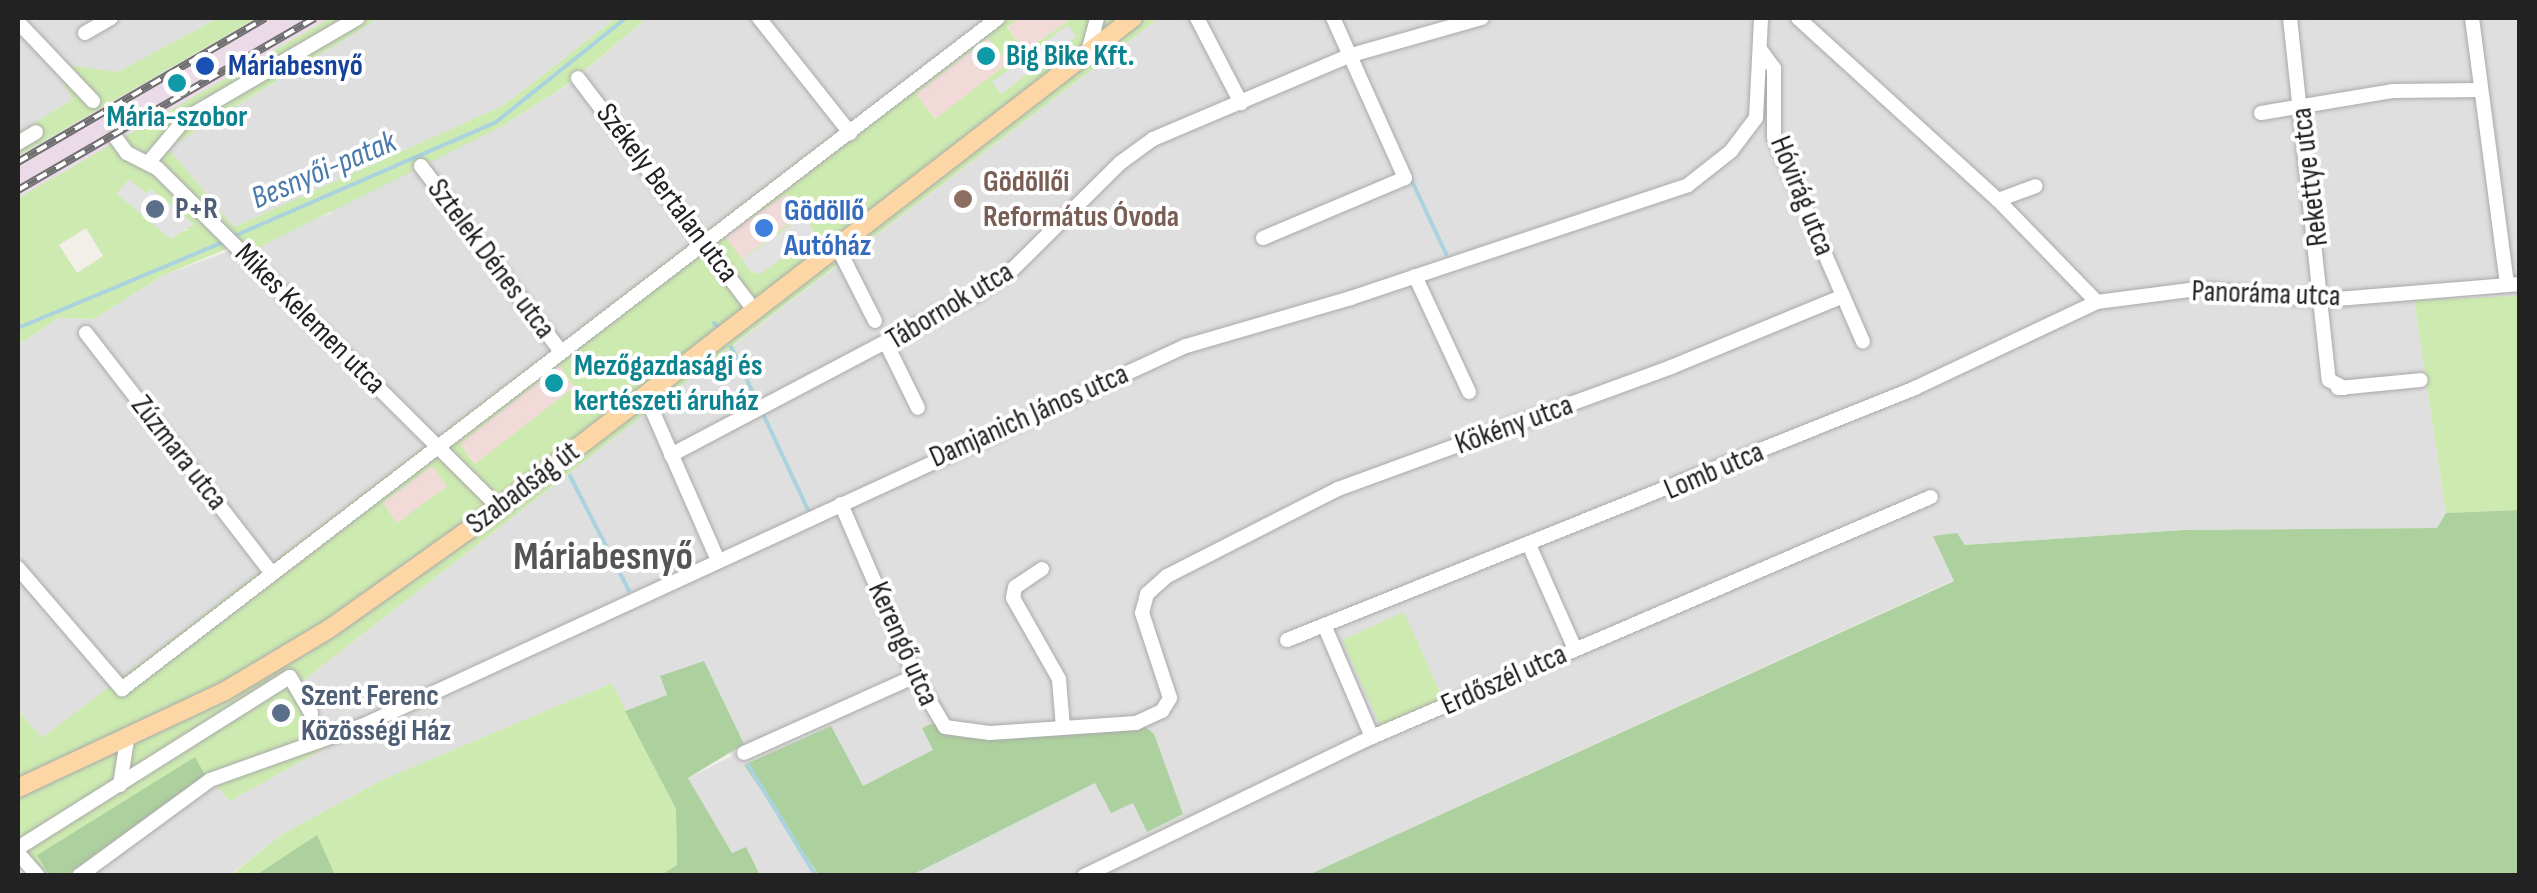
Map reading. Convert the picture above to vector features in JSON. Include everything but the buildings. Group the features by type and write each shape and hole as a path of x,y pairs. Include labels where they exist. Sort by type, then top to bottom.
{"main road":[{"name":"Szabadság út","path":"18,788 127,740 323,633 498,508 838,246 1088,52 1109,25 1133,18"}],"street":[{"path":"85,33 111,18"},
{"path":"149,162 185,119 358,18"},
{"path":"759,18 850,134"},
{"path":"1088,52 1097,18"},
{"path":"1197,18 1241,103"},
{"path":"1263,238 1405,178 1333,18"},
{"name":"Tábornok utca","path":"672,454 887,345 1014,269 1134,151 1350,55 1482,18"},
{"name":"Damjanich János utca","path":"79,876 210,780 366,724 717,558 1186,346 1415,276 1700,178 1753,124 1760,18"},
{"path":"1798,18 1998,200 2098,302"},
{"name":"Rekettye utca","path":"2290,18 2325,300 2329,380 2336,388 2422,380"},
{"path":"2472,18 2513,284"},
{"path":"18,568 119,689 850,134 989,20"},
{"path":"18,22 93,101"},
{"name":"Hóvirág utca","path":"1760,50 1774,68 1774,137 1863,342"},
{"name":"Székely Bertalan utca","path":"578,78 754,310"},
{"path":"2261,113 2392,92 2481,90"},
{"path":"18,142 36,132"},
{"name":"Mikes Kelemen utca","path":"116,138 126,153 149,162 230,240 498,508"},
{"name":"Sztelek Dénes utca","path":"421,166 562,352"},
{"path":"1998,200 2036,186"},
{"path":"838,246 875,321"},
{"path":"1415,276 1469,392"},
{"name":"Panoráma utca","path":"2098,302 2236,288 2325,300 2513,284"},
{"name":"Kökény utca","path":"1191,562 1338,489 1671,367 1843,296"},
{"name":"Lomb utca","path":"1287,640 1530,547 1915,388 2098,302"},
{"name":"Zúzmara utca","path":"86,333 272,574"},
{"path":"887,345 918,408"},
{"path":"645,394 717,558"},
{"name":"Erdőszél utca","path":"1084,876 1372,738 1931,497"},
{"name":"Kerengő utca","path":"840,504 915,676 938,720 952,730 1136,722 1166,707 1170,686 1144,624 1142,604 1159,582 1191,562"},
{"path":"1530,547 1575,649"},
{"path":"1042,570 1015,588 1013,598 1059,679 1063,728"},
{"path":"1324,626 1372,738"},
{"path":"744,753 915,676"},
{"path":"38,876 18,851 290,677 312,713"},
{"path":"120,785 127,740"}],"shaded area":[{"path":"18,18 218,18 118,72 84,71 73,99 18,133"},
{"path":"257,18 330,18 18,198 18,156"},
{"path":"379,18 616,18 504,105 234,227 168,148"},
{"path":"647,18 985,18 41,739 18,710 18,345 58,318 94,319 162,276 332,213 328,209 501,127 571,83"},
{"path":"1019,18 1072,18 1025,51 1007,26"},
{"path":"1159,18 2519,18 2519,296 2414,300 2446,513 2437,528 2183,530 1965,545 1957,533 1934,537 1954,580 1308,875 760,875 746,848 732,854 688,778 732,756 660,677 668,695 625,711 612,683 382,780 281,835 230,875 87,876 213,782 230,801 336,742 299,684 728,349 760,402 733,346"},
{"path":"1068,25 1076,37 1001,94 992,82"},
{"path":"988,38 1008,63 936,120 916,94"},
{"name":"P+R","path":"129,179 146,194 151,189 194,224 171,239 117,194"},
{"name":"Gödöllő Autóház","path":"787,193 802,214 742,259 725,236"},
{"path":"803,216 816,234 760,274 751,272 742,260"},
{"path":"561,364 574,387 476,464 460,444"},
{"path":"432,466 447,486 398,524 382,504"}],"green space":[{"path":"218,18 257,18 18,156 18,133 73,99 59,78 73,66 118,72"},
{"path":"330,18 379,18 168,148 234,227 504,105 616,18 647,18 570,83 501,127 254,250 245,241 162,276 94,319 58,318 18,345 18,198","holes":["129,180 147,194 188,230 176,233","86,228 103,256 77,273 59,245"]},
{"path":"985,18 1019,18 1007,27 1025,51 1072,18 1159,18 733,345 761,403 728,349 299,684 336,742 230,801 213,783 87,875 66,875 204,776 194,758 37,855 49,875 30,875 18,867 18,710 42,738","holes":["988,38 1008,63 935,119 916,94","787,194 802,213 742,259 725,236","560,365 574,387 475,464 460,444","432,466 447,486 397,523 383,503"]},
{"path":"2519,296 2519,510 2446,513 2414,300"},
{"path":"2519,510 2519,875 1308,875 1954,581 1933,536 1957,533 1965,545 2183,530 2437,528 2446,513"},
{"path":"1404,612 1443,699 1381,727 1342,640"},
{"path":"704,661 744,744 688,778 732,853 746,847 760,875 661,875 677,865 676,809 625,711 667,695 660,676"},
{"path":"612,683 676,809 677,866 661,875 335,875 316,836 256,875 230,876 281,835 382,780"},
{"path":"933,723 962,738 1142,724 1154,734 1183,814 1147,832 1133,803 1111,813 1095,783 912,875 819,875 744,765 831,726 863,786 933,750 922,728"},
{"path":"195,757 205,775 66,875 49,875 37,855"},
{"path":"317,835 335,875 256,875"}],"waterway":[{"name":"Besnyői-patak","path":"232,237 496,122 626,18"},
{"path":"1410,177 1446,254"},
{"name":"Besnyői-patak","path":"18,328 224,242"},
{"path":"714,323 717,326"},
{"path":"731,347 756,399"},
{"path":"764,416 808,510"},
{"path":"570,476 629,591"},
{"path":"748,765 816,876"}],"railway":[{"path":"18,162 265,18"},
{"path":"18,190 315,18"}],"place":[{"name":"Big Bike Kft.","path":"986,56"},
{"name":"Máriabesnyő","path":"205,66"},
{"name":"Mária-szobor","path":"177,83"},
{"name":"Gödöllői Református Óvoda","path":"963,199"},
{"name":"P+R","path":"155,209"},
{"name":"Gödöllő Autóház","path":"764,228"},
{"name":"Mezőgazdasági és kertészeti áruház","path":"554,383"},
{"name":"Szent Ferenc Közösségi Ház","path":"281,713"}],"district":[{"name":"Máriabesnyő","path":"603,557"}]}
